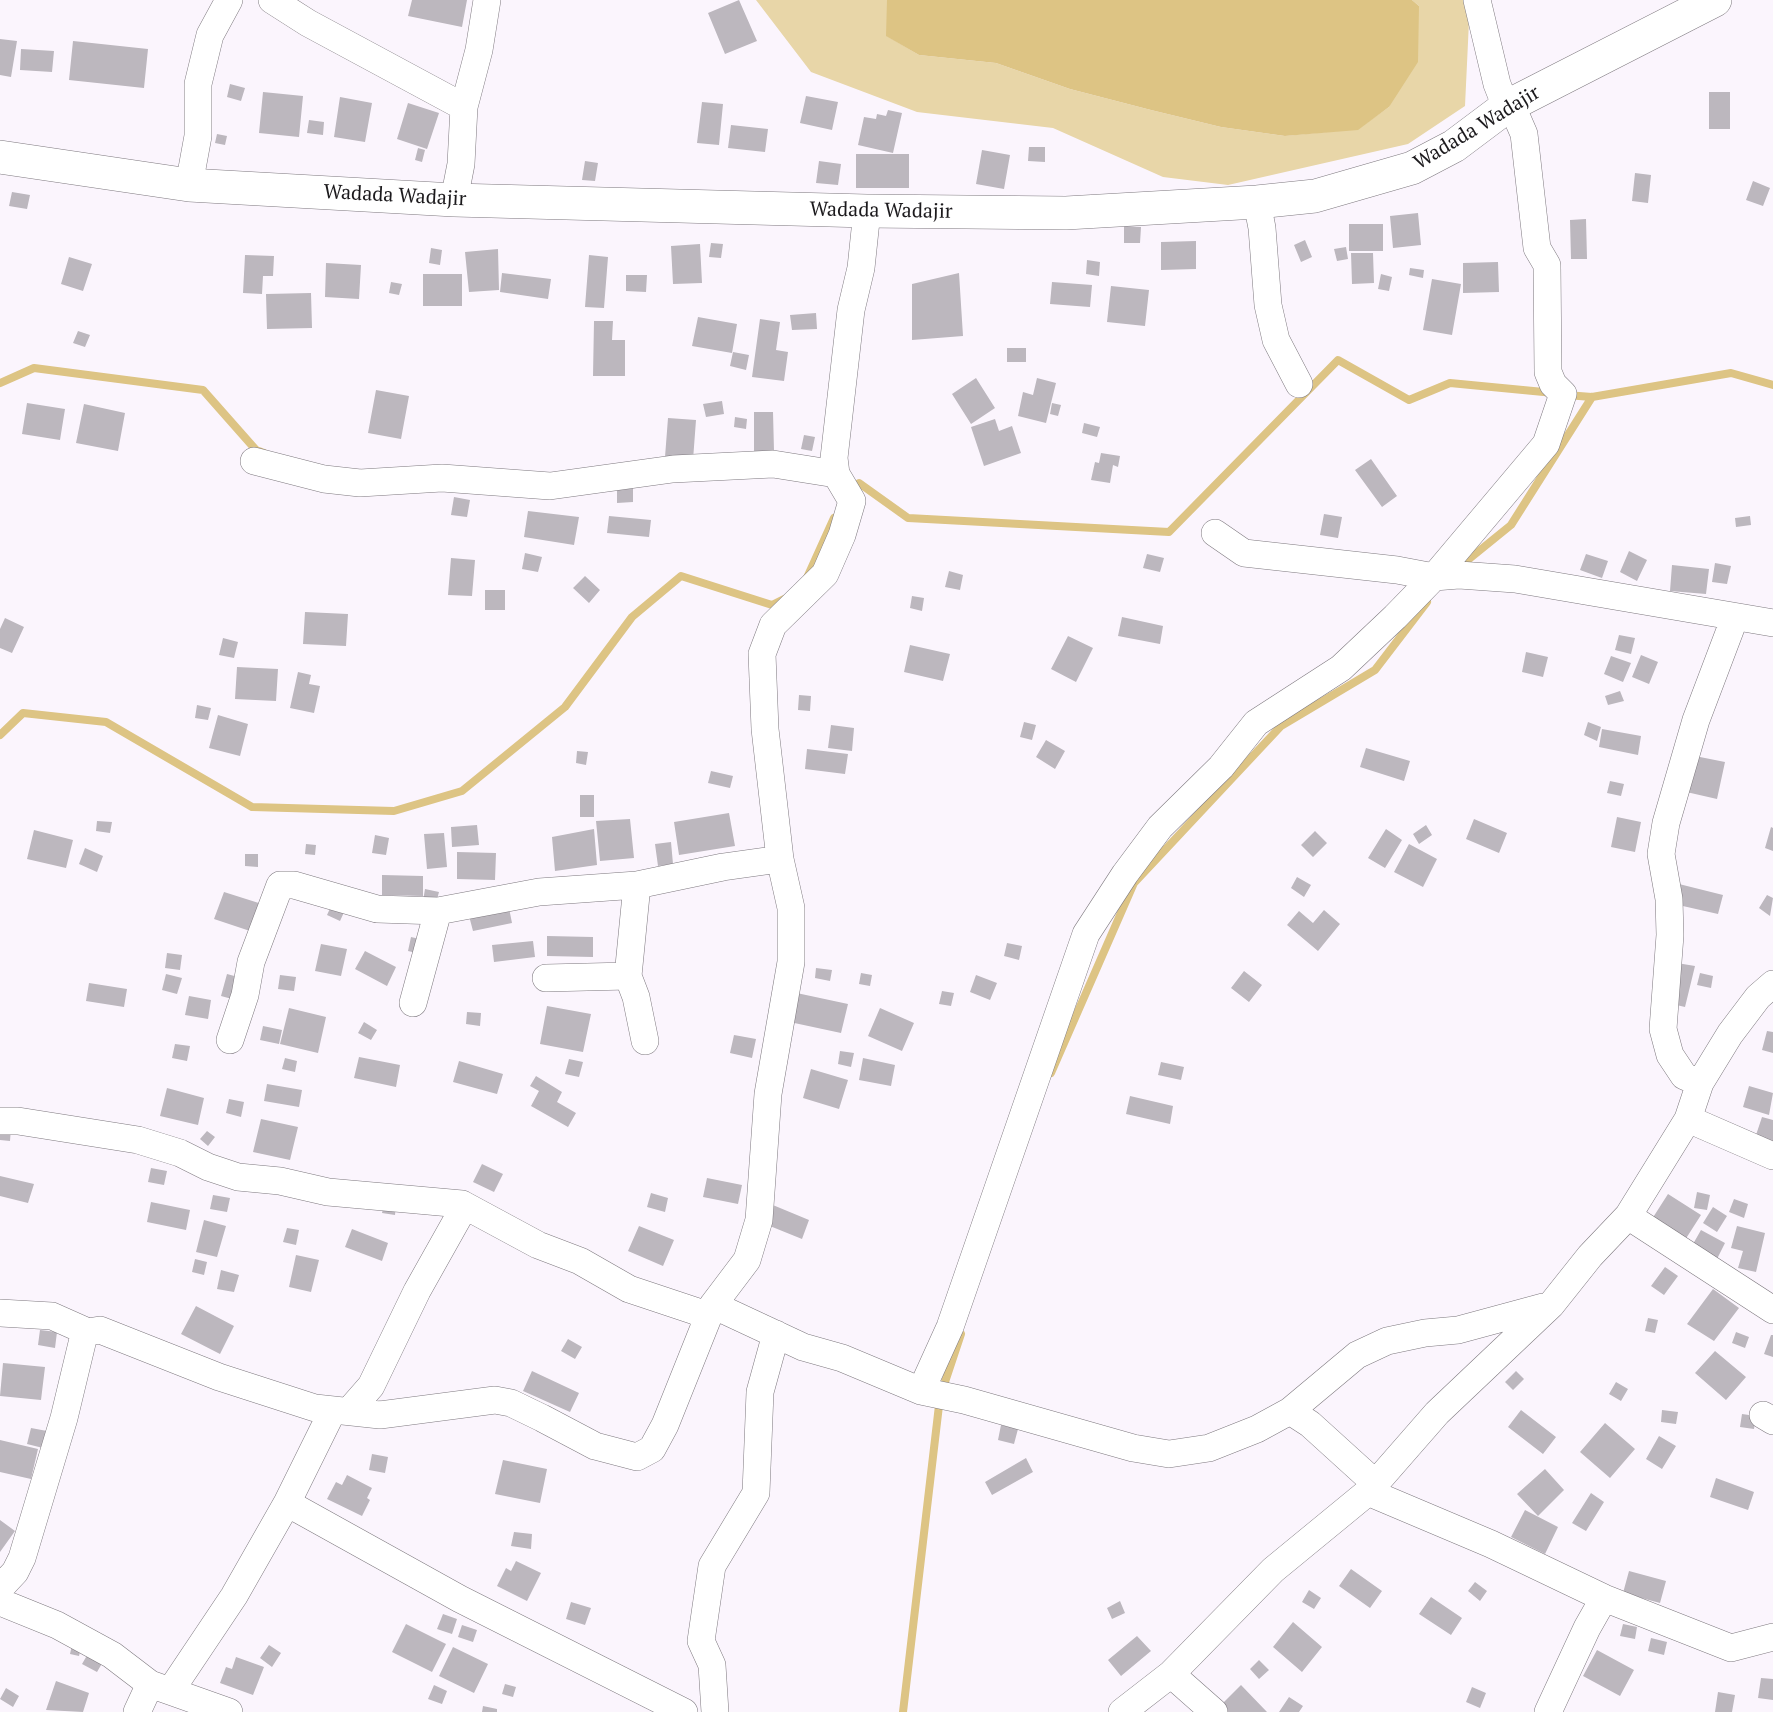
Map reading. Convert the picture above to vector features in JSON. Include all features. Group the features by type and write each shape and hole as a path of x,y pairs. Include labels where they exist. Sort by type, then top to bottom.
{"street":[{"path":"189,185 198,136 198,84 210,35 228,0"},
{"path":"272,0 308,23 464,107"},
{"path":"454,200 461,164 464,107 479,50 487,0"},
{"path":"921,1391 950,1327 1086,933 1160,827 1221,768 1256,723 1341,668 1434,577 1546,444 1563,394 1552,384 1548,372 1547,265 1537,248 1524,134 1497,84 1477,0"},
{"name":"Wadada Wadajir","path":"0,157 189,185 454,200 867,211 1066,213 1257,202 1315,196 1412,168 1454,146 1509,106 1715,0"},
{"path":"1257,202 1262,228 1268,305 1276,340 1299,384"},
{"path":"0,1313 52,1316 88,1332 100,1330 219,1377 297,1403 380,1414 403,1413 476,1400 495,1400 532,1413 595,1446 637,1456 652,1449 665,1425 709,1314 747,1260 759,1220 768,1094 791,962 791,908 780,860 765,729 762,654 773,625 825,574 842,535 852,501 837,474 834,458 842,377 851,310 861,268 867,211"},
{"path":"254,461 324,479 360,483 442,478 549,486 673,469 773,464 837,474"},
{"path":"1215,533 1244,553 1397,570 1434,577 1459,574 1515,579 1659,605 1711,610 1734,617 1773,622"},
{"path":"1700,1083 1684,1076 1670,1055 1663,1029 1670,935 1669,899 1661,854 1666,823 1696,720 1734,617"},
{"path":"230,1040 245,995 251,962 280,885 294,885 377,909 438,911 539,892 637,885 723,867 780,860"},
{"path":"637,885 628,976 636,997 645,1041"},
{"path":"413,1003 438,911"},
{"path":"546,978 628,976"},
{"path":"1122,1712 1171,1674 1273,1570 1371,1488 1437,1413 1551,1305 1590,1256 1628,1216 1689,1119 1700,1083 1730,1034 1758,997 1773,984"},
{"path":"1689,1119 1773,1156"},
{"path":"0,1121 18,1121 138,1140 180,1153 208,1167 238,1177 279,1181 328,1192 462,1204 538,1245 580,1261 629,1289 700,1314 709,1314 776,1334 803,1347 842,1358 921,1391 964,1400 1133,1449 1170,1454 1209,1448 1257,1429 1290,1411 1357,1355 1387,1341 1425,1333 1458,1330 1551,1305"},
{"path":"137,1712 161,1687 234,1596 341,1410 372,1386 417,1290 458,1218 462,1204"},
{"path":"1628,1216 1773,1310"},
{"path":"0,1588 15,1572 22,1558 64,1418 83,1339 88,1332"},
{"path":"715,1712 712,1665 701,1641 712,1566 756,1492 760,1392 776,1334"},
{"path":"1290,1411 1326,1437 1371,1488 1604,1598 1731,1648 1773,1637"},
{"path":"287,1503 460,1599 684,1712"},
{"path":"1548,1712 1587,1628 1604,1598"},
{"path":"0,1602 57,1625 112,1655 161,1687 230,1712"},
{"path":"1171,1674 1214,1712"}],"shaded area":[{"path":"756,0 887,0 887,36 919,55 996,63 1070,89 1151,110 1221,127 1285,136 1358,129 1389,107 1419,6 1412,0 1470,0 1465,106 1408,144 1228,185 1163,177 1053,128 917,112 811,72"},
{"path":"887,0 1412,0 1419,6 1418,62 1389,107 1358,130 1285,136 1221,127 1151,110 1070,89 996,63 919,55 886,36"}],"building":[{"path":"412,0 467,0 462,27 408,16"},
{"path":"739,0 757,41 725,54 708,13"},
{"path":"0,39 17,41 11,77 0,75"},
{"path":"73,41 148,49 144,88 69,80"},
{"path":"21,49 54,51 52,72 20,70"},
{"path":"230,84 245,88 241,101 227,97"},
{"path":"263,92 303,96 299,137 259,133"},
{"path":"1709,92 1730,92 1730,129 1709,129"},
{"path":"806,96 838,102 832,130 800,123"},
{"path":"340,97 372,103 365,142 334,137"},
{"path":"702,102 723,104 719,145 697,143"},
{"path":"408,103 439,113 427,149 397,139"},
{"path":"888,110 902,113 893,153 858,145 864,117 876,119 877,114 886,116"},
{"path":"309,120 324,122 323,135 307,133"},
{"path":"731,125 768,129 765,152 728,148"},
{"path":"217,134 227,136 225,145 215,143"},
{"path":"1029,147 1045,147 1045,162 1028,161"},
{"path":"418,148 425,150 422,162 415,160"},
{"path":"982,150 1010,155 1004,189 976,184"},
{"path":"856,154 909,154 909,188 856,188"},
{"path":"585,161 598,163 595,181 582,180"},
{"path":"819,161 841,164 838,185 816,183"},
{"path":"1635,173 1651,175 1648,203 1632,201"},
{"path":"1753,181 1770,188 1763,206 1746,200"},
{"path":"12,192 30,195 27,209 9,206"},
{"path":"1418,213 1421,245 1393,248 1390,216"},
{"path":"1586,219 1587,259 1571,259 1570,220"},
{"path":"1349,224 1383,224 1383,251 1349,251"},
{"path":"1124,226 1141,227 1140,243 1124,243"},
{"path":"1305,240 1312,257 1301,262 1294,245"},
{"path":"1196,241 1196,269 1161,270 1161,242"},
{"path":"711,243 723,244 721,258 709,257"},
{"path":"700,244 702,283 673,284 671,246"},
{"path":"1346,247 1348,259 1337,261 1334,249"},
{"path":"431,248 442,250 440,265 429,263"},
{"path":"498,249 499,290 469,292 465,252"},
{"path":"1351,253 1373,253 1374,283 1352,284"},
{"path":"245,255 274,256 273,276 263,276 262,294 243,293"},
{"path":"589,255 608,257 604,308 585,307"},
{"path":"69,257 92,264 83,291 61,284"},
{"path":"1087,260 1100,262 1099,276 1086,274"},
{"path":"1498,262 1499,292 1463,293 1463,263"},
{"path":"326,263 361,265 359,299 325,297"},
{"path":"1410,268 1424,270 1423,278 1409,275"},
{"path":"502,273 551,279 548,299 500,292"},
{"path":"959,273 963,336 912,340 912,284"},
{"path":"423,274 462,274 462,306 423,306"},
{"path":"1381,274 1392,277 1389,291 1378,289"},
{"path":"626,275 647,275 646,292 626,291"},
{"path":"1432,279 1461,284 1452,335 1423,330"},
{"path":"391,282 402,284 399,295 389,293"},
{"path":"1052,282 1092,285 1090,307 1050,304"},
{"path":"1111,286 1149,290 1145,326 1107,322"},
{"path":"311,293 312,328 267,329 266,294"},
{"path":"816,313 817,329 792,330 790,315"},
{"path":"698,317 737,324 732,353 692,346"},
{"path":"760,319 780,322 776,350 788,352 784,381 752,377"},
{"path":"594,321 613,321 612,340 625,340 625,376 593,376"},
{"path":"78,331 90,335 85,347 73,343"},
{"path":"1007,348 1026,348 1026,362 1007,362"},
{"path":"733,352 749,355 746,370 730,366"},
{"path":"976,378 995,408 971,424 952,394"},
{"path":"1037,378 1056,383 1046,423 1018,416 1023,392 1033,395"},
{"path":"376,390 409,396 401,439 368,433"},
{"path":"722,401 724,414 706,417 703,404"},
{"path":"27,403 65,409 60,440 22,434"},
{"path":"1052,403 1061,405 1058,416 1050,414"},
{"path":"84,404 125,413 118,451 76,443"},
{"path":"754,412 773,412 774,451 754,452"},
{"path":"735,417 747,419 746,429 734,427"},
{"path":"668,418 696,420 693,460 665,457"},
{"path":"995,419 999,431 1012,426 1021,453 984,466 971,427"},
{"path":"1084,423 1100,427 1097,437 1082,433"},
{"path":"804,435 815,437 812,451 801,449"},
{"path":"1101,453 1120,456 1118,467 1113,465 1110,483 1091,480 1095,462 1099,463"},
{"path":"1371,459 1397,496 1382,507 1355,470"},
{"path":"633,488 633,502 617,503 617,489"},
{"path":"454,497 470,500 467,517 451,515"},
{"path":"528,511 579,517 574,545 524,537"},
{"path":"1324,514 1342,517 1338,538 1320,535"},
{"path":"609,516 651,520 649,537 607,533"},
{"path":"1750,516 1751,525 1736,527 1735,518"},
{"path":"1629,551 1647,560 1637,581 1620,572"},
{"path":"525,553 542,557 538,572 522,569"},
{"path":"1147,554 1164,558 1160,572 1143,568"},
{"path":"1586,554 1608,561 1602,578 1580,570"},
{"path":"451,558 475,560 472,596 448,595"},
{"path":"1715,563 1731,566 1727,584 1712,582"},
{"path":"1672,565 1709,569 1706,594 1670,591"},
{"path":"949,571 963,575 960,590 945,587"},
{"path":"585,576 600,590 589,603 573,588"},
{"path":"485,590 505,590 505,610 485,610"},
{"path":"912,596 924,598 922,611 910,608"},
{"path":"305,612 348,614 346,646 303,644"},
{"path":"1122,617 1163,626 1160,644 1118,636"},
{"path":"5,618 24,627 12,653 0,648 0,629"},
{"path":"1619,635 1635,638 1631,654 1615,650"},
{"path":"1068,636 1093,648 1076,682 1051,669"},
{"path":"223,638 238,642 234,658 219,655"},
{"path":"910,645 950,654 943,681 904,672"},
{"path":"1526,652 1548,657 1543,677 1522,672"},
{"path":"1641,655 1658,662 1649,684 1632,677"},
{"path":"1611,656 1631,663 1623,682 1604,674"},
{"path":"237,667 278,669 276,701 235,699"},
{"path":"298,672 311,675 309,684 320,686 314,713 290,708"},
{"path":"1620,691 1624,701 1608,705 1605,696"},
{"path":"799,695 811,696 810,711 798,710"},
{"path":"197,705 211,708 208,720 195,718"},
{"path":"218,715 248,724 240,756 209,748"},
{"path":"1024,722 1036,725 1032,740 1020,737"},
{"path":"1588,722 1601,727 1597,741 1584,735"},
{"path":"831,725 854,728 852,751 828,748"},
{"path":"1602,729 1641,736 1638,755 1599,747"},
{"path":"1046,740 1065,751 1055,769 1036,757"},
{"path":"1366,748 1410,761 1404,781 1360,767"},
{"path":"807,749 848,754 845,774 805,769"},
{"path":"577,751 588,752 586,765 576,763"},
{"path":"1690,755 1725,762 1717,799 1682,791"},
{"path":"711,771 733,776 730,788 708,783"},
{"path":"1610,781 1624,784 1621,796 1607,793"},
{"path":"580,795 594,795 594,817 580,817"},
{"path":"729,813 735,846 679,855 674,822"},
{"path":"1617,817 1641,822 1635,852 1611,847"},
{"path":"630,819 634,858 600,861 596,821"},
{"path":"1474,819 1507,833 1499,853 1466,839"},
{"path":"97,821 112,822 110,833 96,831"},
{"path":"477,825 479,845 452,847 451,827"},
{"path":"1426,825 1432,835 1419,844 1413,834"},
{"path":"1771,827 1773,828 1773,851 1765,848"},
{"path":"594,829 597,865 555,871 552,837"},
{"path":"1386,829 1402,840 1385,868 1368,858"},
{"path":"34,830 73,840 66,868 27,859"},
{"path":"1315,831 1327,843 1313,857 1301,845"},
{"path":"444,833 447,867 427,869 424,834"},
{"path":"375,835 389,838 386,855 372,853"},
{"path":"671,842 673,864 658,866 655,844"},
{"path":"306,844 316,845 315,855 305,854"},
{"path":"1409,844 1437,859 1423,887 1394,872"},
{"path":"85,848 103,856 97,872 79,864"},
{"path":"457,852 496,853 495,880 457,879"},
{"path":"245,854 258,854 258,867 245,866"},
{"path":"382,875 423,876 423,896 382,895"},
{"path":"1297,877 1311,885 1304,897 1291,888"},
{"path":"1679,884 1723,895 1718,914 1674,904"},
{"path":"425,889 439,892 436,903 423,901"},
{"path":"224,892 265,905 256,933 214,919"},
{"path":"1767,895 1773,898 1770,916 1759,908"},
{"path":"333,902 346,908 340,921 327,915"},
{"path":"508,903 512,923 473,931 468,912"},
{"path":"1324,910 1340,924 1318,951 1287,925 1299,911 1313,923"},
{"path":"547,936 593,937 593,957 547,956"},
{"path":"411,937 424,940 421,954 408,951"},
{"path":"533,941 535,957 494,962 492,945"},
{"path":"1007,943 1022,946 1019,960 1004,956"},
{"path":"321,944 347,949 341,976 315,971"},
{"path":"365,951 396,967 387,986 355,969"},
{"path":"167,953 182,955 180,970 165,968"},
{"path":"1677,963 1695,966 1685,1007 1668,1003"},
{"path":"816,968 832,970 830,981 815,978"},
{"path":"1244,971 1262,985 1249,1002 1231,988"},
{"path":"861,973 872,975 870,986 859,984"},
{"path":"1700,973 1713,976 1711,988 1697,985"},
{"path":"166,974 182,978 177,994 162,990"},
{"path":"227,974 238,977 232,999 221,996"},
{"path":"280,975 296,977 294,991 278,989"},
{"path":"976,975 997,983 990,1000 970,992"},
{"path":"89,983 127,989 124,1007 86,1001"},
{"path":"942,991 954,993 951,1006 939,1004"},
{"path":"792,992 848,1004 841,1033 785,1021"},
{"path":"189,996 211,1000 208,1019 185,1015"},
{"path":"547,1006 591,1014 583,1052 540,1044"},
{"path":"289,1008 326,1017 318,1053 280,1044"},
{"path":"880,1008 914,1023 902,1051 868,1036"},
{"path":"467,1012 481,1013 480,1026 466,1024"},
{"path":"364,1022 377,1030 371,1040 358,1033"},
{"path":"263,1026 282,1030 279,1044 260,1040"},
{"path":"1767,1031 1773,1032 1773,1053 1762,1050"},
{"path":"734,1035 756,1039 752,1058 730,1053"},
{"path":"175,1044 190,1046 187,1061 172,1058"},
{"path":"840,1051 854,1053 851,1067 838,1064"},
{"path":"359,1057 400,1065 396,1087 354,1078"},
{"path":"285,1058 297,1061 295,1072 282,1069"},
{"path":"863,1058 895,1065 891,1086 859,1080"},
{"path":"569,1059 583,1062 579,1077 565,1074"},
{"path":"459,1061 503,1074 497,1094 453,1082"},
{"path":"1161,1062 1184,1067 1181,1080 1158,1075"},
{"path":"811,1069 848,1080 839,1109 803,1098"},
{"path":"536,1076 562,1092 557,1102 576,1113 568,1127 531,1106 539,1091 530,1086"},
{"path":"267,1084 302,1090 299,1107 264,1101"},
{"path":"1749,1086 1773,1093 1769,1115 1743,1107"},
{"path":"167,1088 204,1098 198,1125 160,1116"},
{"path":"1130,1096 1173,1106 1170,1124 1126,1114"},
{"path":"229,1099 244,1102 241,1117 226,1113"},
{"path":"1762,1117 1773,1120 1773,1143 1755,1138"},
{"path":"261,1119 298,1127 290,1160 253,1152"},
{"path":"0,1127 11,1128 10,1141 0,1140"},
{"path":"207,1131 215,1137 208,1146 200,1139"},
{"path":"482,1164 503,1174 494,1192 473,1182"},
{"path":"151,1168 167,1171 164,1185 148,1182"},
{"path":"0,1176 34,1184 28,1203 0,1196"},
{"path":"707,1178 742,1185 738,1204 703,1197"},
{"path":"1697,1192 1710,1195 1707,1210 1694,1208"},
{"path":"651,1193 668,1198 665,1212 647,1207"},
{"path":"1668,1194 1701,1215 1685,1240 1652,1219"},
{"path":"213,1195 230,1198 227,1212 210,1209"},
{"path":"1734,1199 1748,1204 1744,1218 1729,1212"},
{"path":"151,1202 190,1210 186,1230 147,1222"},
{"path":"384,1203 396,1204 395,1215 382,1213"},
{"path":"768,1203 809,1220 802,1239 760,1222"},
{"path":"1713,1207 1727,1216 1717,1232 1703,1223"},
{"path":"204,1220 226,1226 217,1257 196,1252"},
{"path":"639,1226 674,1240 663,1266 628,1251"},
{"path":"1737,1226 1765,1233 1756,1272 1738,1268 1743,1251 1731,1248"},
{"path":"287,1228 299,1230 296,1245 283,1242"},
{"path":"352,1229 388,1243 382,1261 345,1247"},
{"path":"1701,1230 1725,1243 1714,1265 1689,1251"},
{"path":"296,1255 319,1260 311,1292 289,1287"},
{"path":"195,1259 207,1262 204,1275 192,1272"},
{"path":"1665,1267 1678,1276 1664,1295 1651,1286"},
{"path":"221,1270 239,1275 234,1292 217,1289"},
{"path":"1713,1289 1739,1308 1714,1341 1687,1324"},
{"path":"196,1306 234,1326 220,1354 181,1334"},
{"path":"1648,1318 1658,1320 1655,1333 1645,1331"},
{"path":"40,1330 57,1332 55,1348 38,1345"},
{"path":"1736,1332 1749,1337 1745,1348 1732,1343"},
{"path":"1771,1335 1773,1335 1773,1357 1764,1354"},
{"path":"568,1339 582,1347 575,1359 561,1351"},
{"path":"1715,1351 1746,1377 1726,1400 1695,1373"},
{"path":"3,1363 45,1367 41,1400 0,1396"},
{"path":"532,1371 579,1393 570,1412 523,1391"},
{"path":"1516,1371 1524,1379 1513,1390 1505,1382"},
{"path":"1616,1382 1628,1389 1621,1401 1609,1394"},
{"path":"1521,1410 1556,1437 1543,1454 1508,1427"},
{"path":"1662,1410 1678,1412 1676,1424 1661,1422"},
{"path":"1742,1414 1756,1416 1754,1429 1740,1427"},
{"path":"1605,1423 1635,1449 1610,1478 1580,1452"},
{"path":"1001,1425 1018,1429 1014,1444 998,1440"},
{"path":"31,1428 47,1431 43,1448 27,1444"},
{"path":"1659,1436 1676,1446 1662,1469 1646,1459"},
{"path":"0,1440 38,1449 31,1479 0,1472"},
{"path":"372,1454 388,1457 385,1473 369,1470"},
{"path":"1026,1458 1033,1472 992,1495 985,1482"},
{"path":"503,1460 547,1469 540,1503 495,1494"},
{"path":"1545,1469 1564,1490 1538,1516 1517,1494"},
{"path":"347,1475 372,1488 367,1498 370,1500 362,1516 327,1499 336,1482 342,1485"},
{"path":"1716,1478 1754,1492 1748,1510 1710,1497"},
{"path":"1591,1493 1604,1502 1586,1531 1572,1523"},
{"path":"1525,1510 1558,1527 1545,1554 1511,1537"},
{"path":"0,1520 15,1531 0,1552"},
{"path":"514,1532 532,1534 531,1549 511,1546"},
{"path":"516,1561 541,1573 527,1601 497,1586 506,1568 511,1571"},
{"path":"1351,1569 1382,1591 1370,1608 1339,1586"},
{"path":"1629,1571 1666,1581 1660,1603 1623,1593"},
{"path":"1475,1582 1487,1591 1480,1601 1468,1591"},
{"path":"1309,1590 1321,1598 1314,1609 1302,1602"},
{"path":"1431,1597 1462,1618 1451,1635 1419,1614"},
{"path":"1120,1601 1125,1613 1112,1619 1107,1608"},
{"path":"571,1602 591,1608 585,1625 566,1619"},
{"path":"443,1614 457,1619 452,1634 437,1629"},
{"path":"1293,1622 1322,1647 1302,1672 1273,1647"},
{"path":"406,1624 446,1644 432,1672 392,1652"},
{"path":"1623,1624 1637,1627 1635,1639 1620,1636"},
{"path":"462,1625 477,1630 473,1642 458,1637"},
{"path":"1137,1636 1151,1651 1121,1676 1108,1660"},
{"path":"1651,1638 1667,1642 1664,1655 1648,1651"},
{"path":"72,1645 81,1647 79,1656 70,1654"},
{"path":"269,1645 281,1653 272,1667 260,1658"},
{"path":"453,1647 488,1664 474,1693 439,1676"},
{"path":"1597,1650 1634,1670 1620,1696 1583,1676"},
{"path":"89,1652 104,1660 97,1672 82,1664"},
{"path":"236,1657 264,1667 253,1695 220,1683 226,1667 232,1669"},
{"path":"1259,1660 1269,1670 1259,1679 1250,1669"},
{"path":"1761,1678 1773,1679 1773,1700 1758,1698"},
{"path":"56,1681 89,1693 83,1712 46,1710"},
{"path":"505,1684 516,1687 513,1697 502,1694"},
{"path":"434,1685 447,1691 442,1704 428,1699"},
{"path":"1241,1685 1267,1712 1224,1712 1219,1707"},
{"path":"1472,1687 1486,1693 1480,1708 1466,1702"},
{"path":"6,1688 19,1696 13,1707 0,1699"},
{"path":"1718,1692 1735,1695 1732,1712 1715,1712"},
{"path":"1289,1697 1303,1706 1299,1712 1279,1712"},
{"path":"483,1706 497,1709 497,1712 482,1712"}],"waterway":[{"path":"850,489 859,483 908,518 1169,532 1338,360 1409,400 1450,383 1554,393"},
{"path":"0,383 34,368 203,390 256,450 264,453"},
{"path":"1566,395 1592,397 1731,373 1773,385"},
{"path":"1458,568 1511,525 1592,397"},
{"path":"806,580 834,518"},
{"path":"0,735 23,713 106,722 252,807 394,811 462,791 565,707 632,617 681,576 772,605 784,599"},
{"path":"1051,1073 1134,883 1281,726 1375,670 1427,602"},
{"path":"903,1712 940,1397 961,1334"}]}
